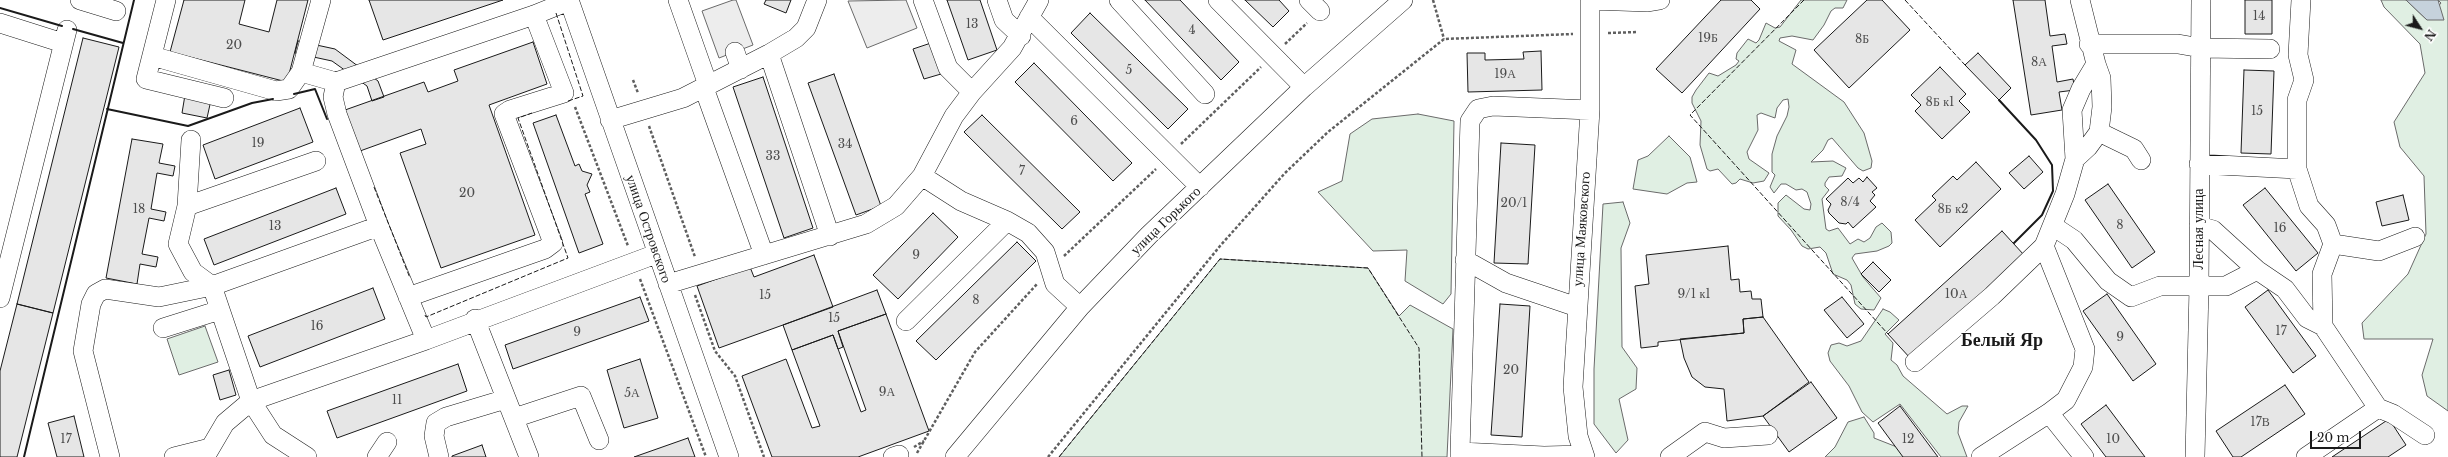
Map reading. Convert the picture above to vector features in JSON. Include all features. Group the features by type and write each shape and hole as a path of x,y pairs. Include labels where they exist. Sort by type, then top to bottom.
{"street":[{"path":"80,0 116,10"},
{"path":"166,0 146,79 224,98"},
{"path":"152,56 276,91 289,88 301,72 321,0"},
{"path":"301,72 336,82 534,15 569,0"},
{"name":"улица Островского","path":"569,0 656,254 729,457"},
{"path":"678,0 764,255"},
{"path":"610,120 683,98 706,86 738,60 769,54 796,38 806,28 817,0"},
{"path":"997,0 1004,20 1021,36"},
{"path":"668,284 866,224 896,206 922,176 954,116 972,92 1021,36 1029,17 1039,0"},
{"path":"1119,0 1205,94"},
{"path":"1218,0 1304,87"},
{"path":"1576,0 1589,40"},
{"path":"1590,0 1648,2 1660,0"},
{"name":"улица Маяковского","path":"1584,456 1578,436 1573,387 1590,110 1590,0"},
{"path":"2075,159 2088,147 2099,132 2102,107 2101,78 2089,44 2080,0"},
{"name":"Лесная улица","path":"2195,457 2199,287 2201,0"},
{"path":"2300,0 2298,55 2304,80 2297,100 2297,169 2309,206 2326,225 2333,244 2322,274 2323,326"},
{"name":"улица Горького","path":"955,457 1080,307 1200,187 1304,87 1402,2"},
{"path":"919,4 948,68 972,92"},
{"path":"408,297 545,249 553,243 504,114 510,110 564,93 534,15"},
{"path":"1029,17 1168,157 1200,187"},
{"path":"0,22 65,36 0,298"},
{"path":"2089,44 2178,44 2201,48 2270,50"},
{"path":"769,54 830,236"},
{"path":"1915,362 1992,296 2044,246 2065,194 2075,159 2072,110 2081,90 2096,64"},
{"path":"336,82 333,97 337,114 379,226 426,340"},
{"path":"1584,456 1460,455 1470,121 1478,109 1494,106 1590,110"},
{"path":"2099,132 2134,149 2141,160"},
{"path":"191,140 187,206 178,244 193,272 212,286 251,401 273,436 307,457"},
{"path":"187,206 316,161"},
{"path":"2199,164 2297,169"},
{"path":"922,176 961,201 1007,221 1028,233 1040,244 1045,252 1055,284 1080,307"},
{"path":"906,321 1007,221"},
{"path":"110,457 83,351 91,304 96,294 105,289 159,296 212,286 379,226"},
{"path":"2053,226 2074,240 2108,281 2131,296 2160,286 2226,286 2257,270"},
{"path":"2199,226 2213,230 2257,270 2285,289 2307,318 2323,326 2378,408 2393,414 2426,435"},
{"path":"2333,244 2379,251 2416,237"},
{"path":"1981,457 2049,413 2066,400 2083,367 2085,349 2044,246"},
{"path":"174,457 207,453 225,423 251,401 426,340 475,319 656,254"},
{"path":"1465,260 1506,283 1577,306"},
{"path":"163,328 220,310"},
{"path":"475,319 529,457"},
{"path":"514,418 581,396 599,440"},
{"path":"439,457 434,436 436,423 452,415 506,399"},
{"path":"2306,457 2378,408"},
{"path":"2049,413 2084,457"},
{"path":"1670,457 1705,432 1724,438 1768,435"}],"path":[{"path":"1433,0 1444,39"},
{"path":"902,456 974,352 1050,270 1273,56 1314,5"},
{"path":"1048,457 1220,246 1285,173 1328,132 1444,39 1589,40 1638,32"}],"green space":[{"path":"1801,0 1847,0 1843,8 1835,8 1831,11 1824,25 1813,40 1792,36 1780,38 1779,41 1796,50 1792,64 1844,102 1864,133 1872,161 1871,168 1863,171 1858,168 1832,138 1828,140 1823,150 1811,162 1833,161 1846,168 1842,176 1829,177 1825,183 1825,186 1829,190 1822,199 1826,229 1829,231 1838,228 1850,244 1858,239 1864,242 1870,238 1876,227 1882,223 1891,232 1892,243 1889,246 1877,251 1855,254 1852,258 1863,277 1881,298 1874,310 1861,309 1855,304 1851,285 1847,280 1833,274 1826,253 1820,247 1808,249 1802,246 1791,230 1778,216 1778,203 1786,195 1804,209 1810,210 1811,204 1807,192 1802,189 1796,190 1786,184 1781,184 1774,193 1770,187 1775,175 1772,172 1772,154 1777,136 1787,116 1789,107 1788,99 1783,100 1777,108 1775,118 1761,113 1757,115 1758,130 1747,152 1749,159 1769,173 1764,181 1753,183 1740,179 1736,183 1732,184 1718,169 1710,171 1707,169 1700,145 1701,121 1692,103 1692,97 1696,90 1709,73 1718,76 1736,65 1739,61 1736,59 1737,53 1748,39 1756,43 1759,40 1766,23 1775,28 1780,27"},
{"path":"2381,0 2406,0 2427,20 2441,3 2438,0 2448,0 2448,411 2427,396 2422,375 2433,339 2364,339 2362,323 2408,274 2426,234 2424,176 2400,147 2394,122 2425,73 2420,44 2384,7"},
{"path":"1418,114 1454,121 1451,294 1443,304 1405,281 1407,250 1373,251 1318,192 1342,181 1350,134 1372,119"},
{"path":"1669,136 1690,157 1697,182 1687,183 1667,194 1633,189 1638,160 1648,156"},
{"path":"1623,202 1630,223 1621,248 1622,347 1637,368 1636,389 1619,399 1628,440 1616,453 1594,424 1594,369 1603,204"},
{"path":"1220,259 1368,268 1399,316 1410,305 1453,329 1447,457 1059,457"},
{"path":"1883,309 1890,312 1899,320 1885,334 1893,343 1891,360 1897,365 1903,376 1947,414 1962,406 1968,406 1959,422 1958,433 1967,457 1941,457 1900,404 1873,422 1862,412 1849,386 1830,361 1828,353 1831,345 1839,343 1847,346 1861,341"},
{"path":"205,326 218,362 179,375 167,339"},
{"path":"1864,417 1874,433 1874,438 1902,449 1907,457 1825,457 1835,447 1848,422"}],"shaded area":[{"path":"736,0 753,45 719,58 702,11"},
{"path":"906,0 917,28 867,48 848,1"},
{"path":"2406,0 2438,0 2444,20 2427,20"}],"building":[{"path":"184,0 245,0 239,24 269,32 277,0 308,0 287,82 170,52"},
{"path":"369,0 503,0 383,40"},
{"path":"766,0 791,0 786,13 764,4"},
{"path":"947,0 980,0 997,50 968,60"},
{"path":"1145,0 1180,0 1239,62 1221,80"},
{"path":"1245,0 1279,0 1289,11 1273,27"},
{"path":"1721,0 1751,0 1760,9 1682,93 1656,69"},
{"path":"1867,0 1882,0 1910,30 1849,88 1814,50"},
{"path":"2013,0 2045,0 2050,36 2065,34 2067,44 2052,46 2057,82 2073,79 2075,90 2059,92 2062,110 2031,115"},
{"path":"2245,0 2272,0 2272,34 2245,34"},
{"path":"1090,13 1188,109 1168,129 1071,33"},
{"path":"83,38 119,47 53,313 17,304"},
{"path":"298,41 335,49 378,81 384,97 372,101 367,86 332,61 295,53"},
{"path":"533,42 547,84 489,105 535,235 441,268 400,153 426,144 421,129 360,151 345,110 424,82 428,92 458,81 454,70"},
{"path":"931,43 941,74 924,79 913,49"},
{"path":"1541,51 1542,90 1468,92 1467,53 1485,53 1485,60 1524,59 1523,52"},
{"path":"1978,53 2011,88 1999,100 1965,65"},
{"path":"1034,63 1132,163 1113,181 1015,82"},
{"path":"1940,67 1966,94 1959,101 1970,112 1942,139 1915,111 1921,105 1911,95"},
{"path":"2244,70 2274,71 2271,154 2241,153"},
{"path":"834,74 881,206 856,215 808,83"},
{"path":"763,77 813,228 784,238 733,87"},
{"path":"185,95 211,100 207,118 182,113"},
{"path":"300,108 313,142 215,179 203,145"},
{"path":"556,115 575,166 579,164 582,171 592,174 587,185 590,192 585,194 603,244 579,253 533,123"},
{"path":"982,115 1080,212 1062,229 964,132"},
{"path":"132,139 163,144 159,163 175,166 173,176 157,173 151,209 166,212 164,221 149,218 142,254 158,257 156,267 140,264 137,284 106,278"},
{"path":"1501,143 1535,145 1528,264 1494,263"},
{"path":"2029,156 2043,172 2024,189 2009,173"},
{"path":"1976,162 2001,189 1940,247 1915,220 1936,200 1932,196 1953,176 1957,180"},
{"path":"1867,177 1877,188 1872,192 1875,195 1870,201 1876,207 1853,228 1848,222 1846,224 1839,223 1829,213 1828,210 1831,204 1826,199 1848,178 1853,183 1859,178 1863,182"},
{"path":"2108,184 2155,252 2132,268 2085,200"},
{"path":"336,188 346,214 214,265 204,239"},
{"path":"2265,188 2318,253 2296,271 2243,205"},
{"path":"2403,195 2409,220 2382,226 2376,202"},
{"path":"933,213 958,237 898,299 873,275"},
{"path":"2002,231 2024,255 1911,359 1888,334"},
{"path":"1017,242 1036,261 936,360 916,341"},
{"path":"1728,246 1731,280 1739,279 1740,292 1751,291 1752,299 1761,299 1763,317 1743,319 1744,333 1658,342 1658,346 1641,348 1635,286 1649,284 1646,255"},
{"path":"814,255 833,307 719,348 697,286 750,267 754,277"},
{"path":"1873,262 1891,280 1879,292 1861,274"},
{"path":"373,288 385,319 260,367 248,336"},
{"path":"877,290 886,314 838,331 843,347 838,349 833,335 792,350 783,325"},
{"path":"2268,290 2316,356 2293,373 2245,307"},
{"path":"2107,294 2156,364 2133,381 2083,311"},
{"path":"640,297 649,321 513,369 505,345"},
{"path":"1842,297 1864,324 1847,338 1824,310"},
{"path":"17,304 53,313 17,457 0,457 0,371"},
{"path":"1500,304 1530,306 1522,437 1491,435"},
{"path":"886,314 929,431 858,457 772,457 742,376 786,359 812,428 820,426 792,350 833,335 861,412 866,410 838,331"},
{"path":"1763,317 1809,382 1763,416 1727,421 1724,389 1705,387 1692,377 1684,358 1680,339 1744,333 1743,319"},
{"path":"640,359 658,418 624,428 607,370"},
{"path":"458,364 467,391 337,438 327,411"},
{"path":"229,370 236,395 220,400 213,375"},
{"path":"1811,382 1837,418 1789,452 1763,416"},
{"path":"2285,385 2305,414 2241,457 2233,457 2216,431"},
{"path":"2106,405 2145,457 2106,457 2081,424"},
{"path":"1900,406 1938,457 1903,457 1878,423"},
{"path":"74,416 84,457 57,457 48,423"},
{"path":"2389,419 2406,445 2388,457 2332,457"},
{"path":"688,438 695,457 634,457"},
{"path":"482,445 486,457 452,457 452,456"}],"fence":[{"path":"1804,0 1690,115 1888,334"},
{"path":"1905,0 1965,65"},
{"path":"556,13 583,96 568,101"},
{"path":"425,315 426,317 568,258 518,118 532,113"},
{"path":"374,187 410,278"},
{"path":"1059,457 1220,259 1368,268 1419,348 1422,457"}],"wall":[{"path":"24,457 134,0"},
{"path":"0,8 62,26"},
{"path":"73,29 123,43"},
{"path":"294,94 315,89 327,119"},
{"path":"107,109 188,126 252,103 273,99"},
{"path":"1999,100 2036,140 2052,165 2053,191 2042,215 2014,243"}],"district":[{"name":"Белый Яр","path":"2002,341"}]}
